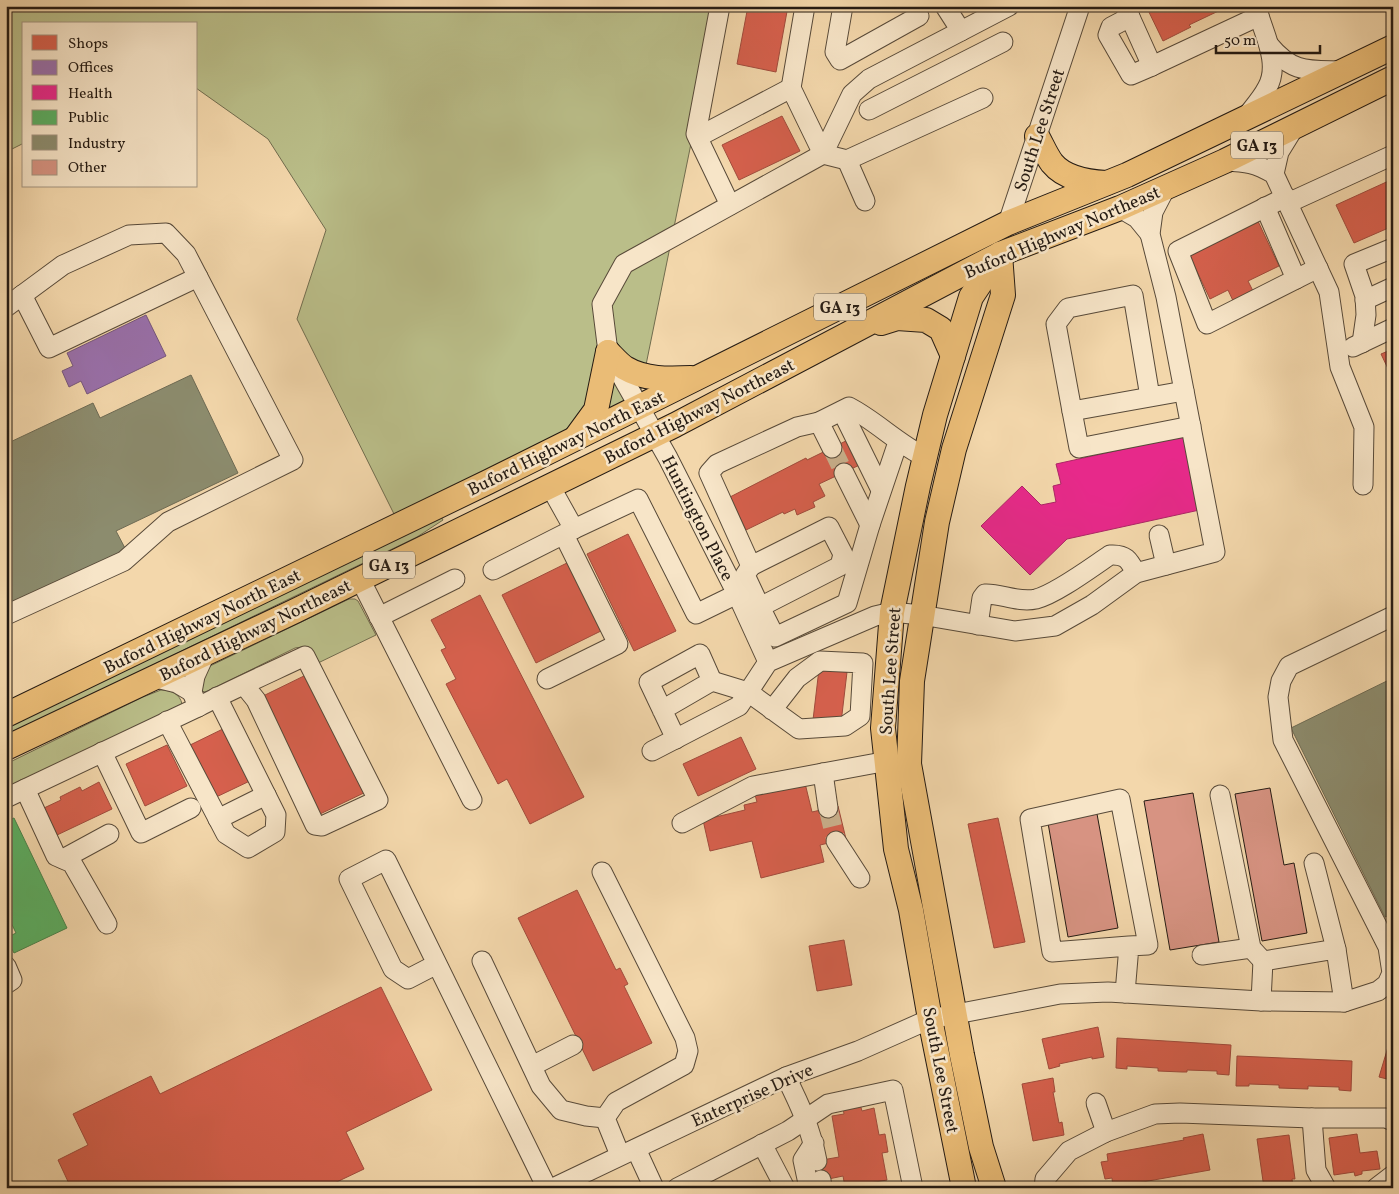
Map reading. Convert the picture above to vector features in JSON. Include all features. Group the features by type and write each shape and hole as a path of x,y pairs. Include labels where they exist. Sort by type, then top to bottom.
{"main road":[{"name":"Buford Highway Northeast","path":"1117,179 1393,47"},
{"name":"Buford Highway Northeast","path":"6,748 156,678 655,435 1000,254 1120,208 1166,188 1393,78"},
{"path":"1037,136 1053,164 1066,174 1088,182 1117,179"},
{"name":"Buford Highway North East","path":"6,715 575,439 1008,223 1117,179"},
{"name":"South Lee Street","path":"994,1188 981,1147 909,764 912,681 936,522 954,449 1003,295 1000,254 1008,223"},
{"name":"South Lee Street","path":"961,1187 946,1094 930,1019 914,927 896,849 884,728 892,612 935,415 971,296 1000,254"},
{"path":"856,331 897,318 926,320 941,329 953,356"},
{"path":"608,352 625,368 638,373 666,380 697,378"},
{"path":"575,439 596,410 608,352"}],"street":[{"path":"720,6 696,134 730,205"},
{"path":"805,6 792,88 824,154 846,160 983,98"},
{"path":"843,6 835,52 840,60 916,11 934,45"},
{"path":"945,6 961,31"},
{"path":"608,352 602,304 624,264 824,154 852,94 869,79 1009,6"},
{"name":"South Lee Street","path":"1008,223 1080,6"},
{"path":"1152,66 1127,11 1111,27 1108,35 1131,75 1152,66 1256,11 1269,45 1272,76 1268,88 1245,118"},
{"path":"869,110 1003,42"},
{"path":"1269,45 1278,56 1302,70 1344,71"},
{"path":"698,137 792,88"},
{"path":"1274,174 1279,152 1295,126"},
{"path":"1318,268 1207,324 1178,251 1265,207 1287,200 1393,155"},
{"path":"846,160 865,201"},
{"path":"1225,161 1247,162 1258,165 1274,174 1329,292 1340,367 1364,427 1363,485"},
{"path":"768,662 874,616 892,612 1015,631 1055,626 1092,605 1136,573 1214,552 1166,297 1150,234 1154,212 1166,188"},
{"path":"1265,207 1296,279"},
{"path":"1120,208 1137,218 1150,234"},
{"path":"6,306 63,265 129,235 166,233 186,254 293,460 168,522 124,561 6,615"},
{"path":"1362,343 1366,315 1365,300 1354,264 1393,248"},
{"path":"22,295 49,348 198,277"},
{"path":"1365,300 1393,288"},
{"path":"1150,397 1132,295 1068,308 1056,324 1079,448 1191,426"},
{"path":"1338,354 1393,328"},
{"name":"Huntington Place","path":"608,352 668,458 737,594 768,662"},
{"path":"1072,410 1184,391"},
{"path":"750,566 709,473 717,464 797,426 818,422 849,407 898,442 925,457"},
{"path":"842,411 881,490"},
{"path":"818,422 832,448"},
{"path":"857,623 848,603 870,525 898,442"},
{"path":"844,473 870,525"},
{"path":"547,679 618,644 550,486"},
{"path":"493,570 638,499 696,614 737,594"},
{"path":"652,751 739,706 768,662 775,637 760,607 744,575 750,566 829,526 843,554 840,566 760,607"},
{"path":"1159,535 1166,565"},
{"path":"978,625 982,598 985,594 1010,599 1036,599 1059,588 1110,555 1120,554 1129,560 1136,573"},
{"path":"360,579 472,800"},
{"path":"379,617 455,579"},
{"path":"775,637 848,603"},
{"path":"1390,983 1392,973 1390,946 1284,740 1278,697 1281,681 1290,666 1393,616"},
{"path":"195,699 194,676 205,654"},
{"path":"676,739 649,682 700,654 712,681"},
{"path":"6,798 167,721 195,699 217,697 244,684 305,656 378,800 322,826 315,825 256,700 244,684"},
{"path":"772,710 797,678 820,661 888,664"},
{"path":"662,710 712,681 748,692 799,729 845,726 860,716 863,663"},
{"path":"156,678 178,683 195,699"},
{"path":"167,721 226,834 248,848 275,832 276,816 217,697"},
{"path":"102,752 141,833 192,808"},
{"path":"682,822 753,786 877,763 887,763"},
{"path":"823,773 828,808"},
{"path":"25,789 56,856 72,863 107,924"},
{"path":"218,819 266,795"},
{"path":"1220,795 1257,954 1261,1001"},
{"path":"1120,799 1148,944 1129,946 1052,952 1030,819 1120,799"},
{"path":"63,859 109,834"},
{"path":"836,841 860,878"},
{"path":"437,964 408,979 393,969 349,879 386,860 547,1188"},
{"path":"1314,862 1336,949 1344,1002"},
{"path":"602,872 685,1038 688,1051 684,1065 616,1102 605,1118"},
{"path":"1125,993 1129,946"},
{"path":"1202,955 1336,949"},
{"path":"482,961 541,1086 560,1110 605,1118 654,1188"},
{"path":"6,966 12,980 6,984"},
{"name":"Enterprise Drive","path":"553,1188 786,1076 858,1051 930,1019 1060,994 1125,993 1261,1001 1344,1002 1378,991 1390,983"},
{"path":"532,1066 573,1045"},
{"path":"786,1076 807,1119 816,1152 803,1160 817,1185"},
{"path":"677,1188 807,1119 828,1104 893,1090 913,1188"},
{"path":"1096,1103 1106,1132"},
{"path":"1044,1188 1045,1179 1069,1151 1106,1132 1155,1114 1386,1118 1393,1121"},
{"path":"1312,1118 1316,1170 1326,1188"},
{"path":"762,1144 785,1188"},
{"path":"1376,1188 1393,1175"}],"green space":[{"path":"6,6 719,6 636,414 400,526 297,319 326,230 268,139 198,89 198,22 22,22 22,144 6,152"},
{"path":"440,515 443,520 417,537 6,736 6,725"},
{"path":"349,599 358,601 376,635 318,663 302,647 295,648 208,691 204,692 202,690 201,681 210,666"},
{"path":"161,690 174,693 182,704 6,789 6,764"}],"building: Shops":[{"path":"748,6 788,6 776,72 737,64"},
{"path":"1146,6 1229,6 1189,25 1191,27 1163,41"},
{"path":"782,116 800,151 739,180 722,145"},
{"path":"1393,179 1393,226 1354,243 1336,205"},
{"path":"1256,217 1279,266 1248,281 1255,295 1235,305 1228,290 1210,299 1187,250"},
{"path":"1393,349 1393,379 1381,354"},
{"path":"854,437 866,462 819,484 825,496 813,502 815,507 797,515 795,509 784,514 783,512 746,530 730,497 806,458 807,460"},
{"path":"628,534 676,631 634,651 587,554"},
{"path":"571,561 605,629 536,663 502,595"},
{"path":"480,595 584,797 530,824 507,779 498,784 446,684 456,679 441,650 446,648 431,620"},
{"path":"819,669 847,672 841,723 813,720"},
{"path":"308,674 368,791 320,814 261,697"},
{"path":"229,726 254,779 212,799 186,747"},
{"path":"741,737 756,769 698,796 683,764"},
{"path":"167,745 187,786 145,806 126,764"},
{"path":"804,779 812,812 838,806 846,839 820,845 824,862 761,878 752,841 710,851 703,820 745,810 744,805 757,802 754,791"},
{"path":"99,782 112,809 57,835 44,808 61,800 60,797 80,787 82,791"},
{"path":"998,818 1025,942 994,948 968,824"},
{"path":"577,890 616,970 620,968 628,984 624,986 652,1043 593,1071 518,918"},
{"path":"844,940 852,985 817,991 809,946"},
{"path":"381,987 432,1090 346,1132 364,1169 324,1188 71,1188 58,1160 88,1145 73,1114 151,1076 160,1094"},
{"path":"1098,1027 1104,1057 1092,1059 1092,1057 1059,1064 1060,1066 1049,1069 1042,1039"},
{"path":"1117,1038 1231,1045 1229,1075 1217,1074 1217,1071 1158,1071 1158,1068 1127,1066 1127,1069 1116,1068"},
{"path":"1388,1047 1393,1048 1393,1077 1391,1080 1379,1077"},
{"path":"1237,1056 1352,1061 1351,1091 1339,1090 1339,1087 1308,1086 1308,1089 1279,1088 1279,1085 1249,1084 1249,1086 1236,1086"},
{"path":"1053,1078 1055,1092 1053,1092 1059,1123 1062,1122 1064,1135 1033,1141 1022,1084"},
{"path":"860,1104 862,1111 874,1108 879,1135 885,1134 888,1152 882,1153 887,1180 845,1187 843,1176 814,1182 811,1162 839,1157 832,1116 844,1114 843,1108"},
{"path":"1203,1134 1210,1170 1120,1186 1121,1188 1113,1188 1112,1178 1105,1179 1101,1162 1108,1161 1107,1154 1184,1140 1183,1138"},
{"path":"1357,1134 1360,1153 1377,1151 1380,1169 1362,1171 1362,1174 1355,1176 1354,1172 1334,1175 1329,1138"},
{"path":"1289,1135 1295,1179 1292,1179 1293,1188 1264,1188 1257,1139"}],"building: Offices":[{"path":"146,315 166,356 87,394 81,381 69,387 62,371 73,366 67,353"}],"building: Health":[{"path":"1188,435 1204,509 1067,539 1030,575 981,526 1022,486 1041,505 1056,502 1053,486 1061,484 1056,464"}],"building: Public":[{"path":"14,818 67,928 14,953 6,938 16,933 6,912 6,821"}],"building: Industry":[{"path":"191,375 238,473 116,531 126,550 6,607 6,444 93,403 100,418"},
{"path":"1393,678 1393,914 1385,917 1291,728"}],"building: Other":[{"path":"1270,788 1284,865 1294,863 1307,933 1262,941 1235,794"},
{"path":"1193,793 1219,942 1170,950 1144,801"},
{"path":"1097,814 1118,928 1068,937 1048,823"}],"tunnel":[{"path":"832,448 844,473"},
{"path":"828,808 836,841"}]}
